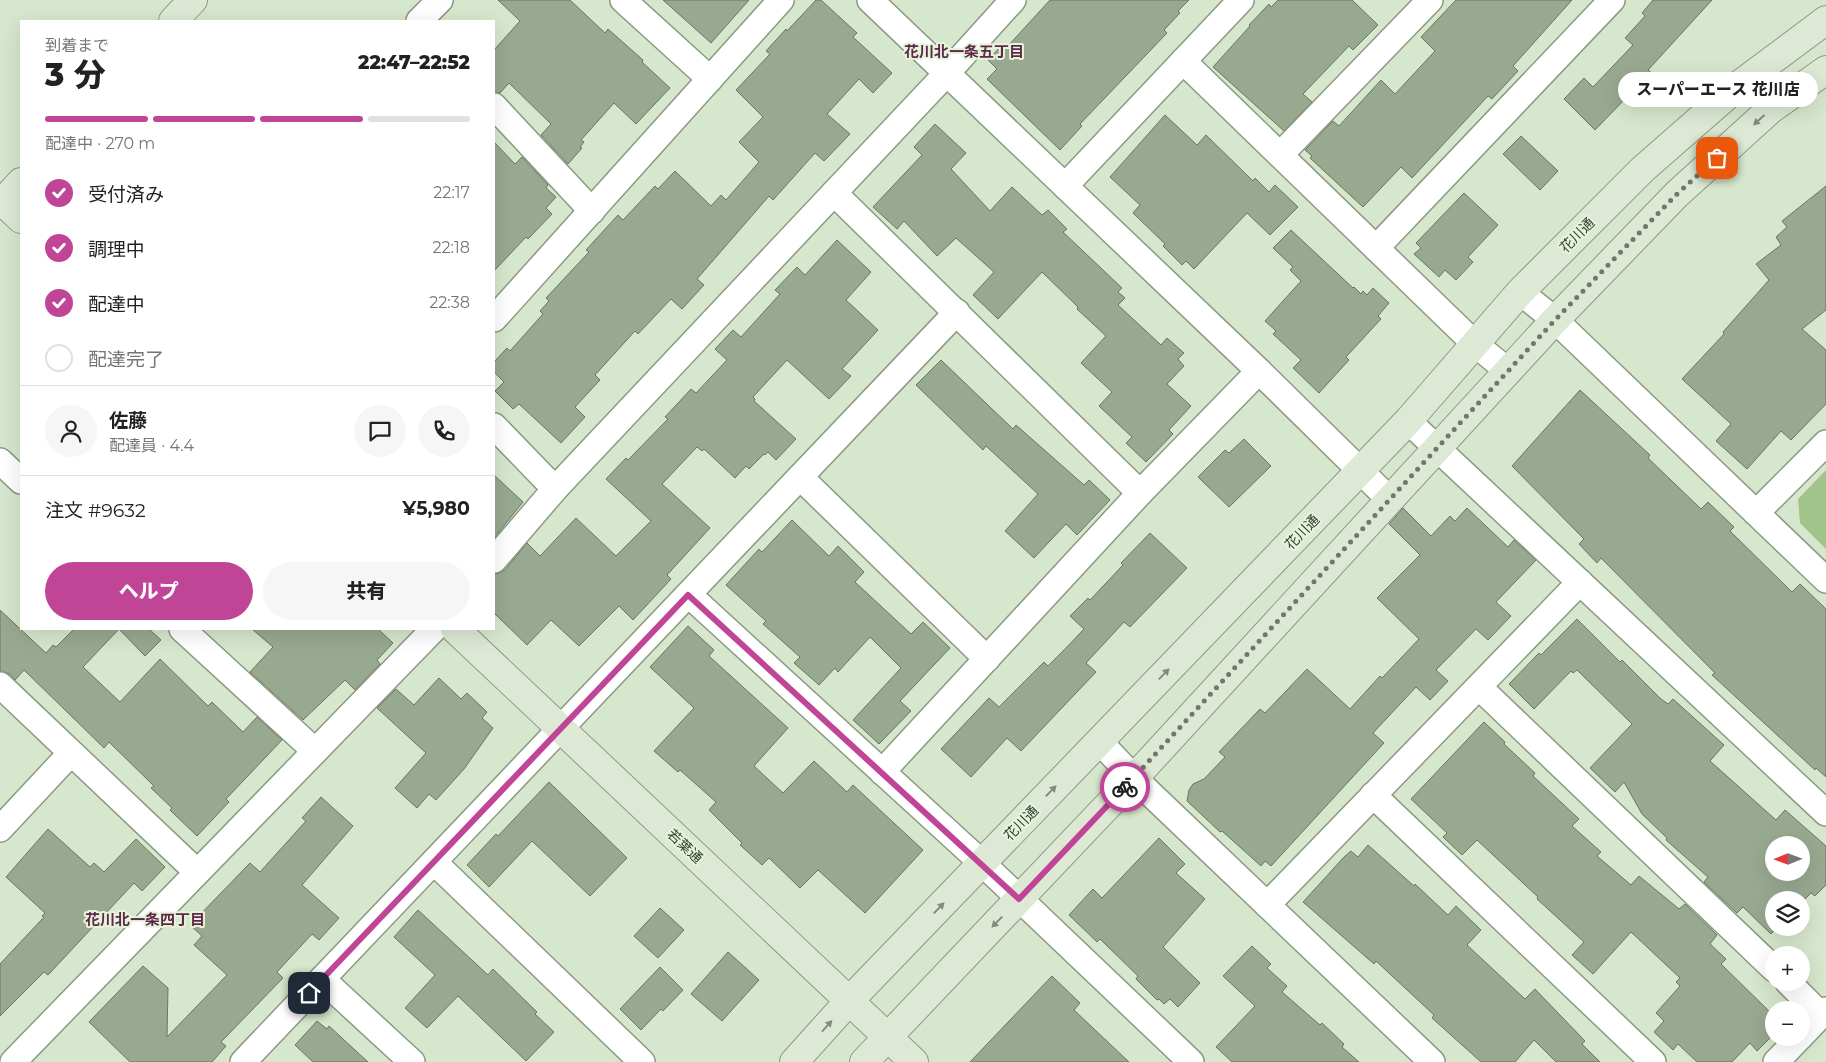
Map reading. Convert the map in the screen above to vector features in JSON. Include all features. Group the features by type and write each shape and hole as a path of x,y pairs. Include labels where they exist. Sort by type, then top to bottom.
{"street":[{"path":"174,20 194,0"},
{"path":"420,20 440,0"},
{"path":"623,0 710,79"},
{"path":"495,318 781,0"},
{"path":"870,0 1259,371 1390,500"},
{"path":"495,559 555,489 947,73 1012,0"},
{"path":"1065,186 1241,0"},
{"path":"1280,155 1430,0"},
{"path":"1376,248 1612,0"},
{"name":"花川通","path":"794,1062 849,1001 1408,422 1520,292 1642,168 1739,85 1826,20"},
{"path":"1183,62 1475,344 1508,371"},
{"path":"864,1062 1134,778 1555,320 1677,194 1771,110 1826,70"},
{"path":"498,119 592,211"},
{"path":"834,193 1140,494"},
{"path":"1520,292 1555,320 1826,580"},
{"path":"243,1062 957,312"},
{"path":"882,772 1140,494 1259,371"},
{"path":"1408,422 1826,813"},
{"path":"495,427 555,489"},
{"path":"1756,513 1826,443"},
{"path":"0,461 20,480"},
{"path":"800,477 987,659"},
{"path":"1267,905 1580,582"},
{"path":"688,595 982,863 1192,1062"},
{"path":"183,630 314,751"},
{"path":"13,1062 433,630"},
{"name":"若葉通","path":"457,630 914,1062"},
{"path":"0,685 197,872"},
{"path":"1479,686 1765,960"},
{"path":"1099,741 1134,778 1432,1062"},
{"path":"0,829 71,752"},
{"path":"1373,795 1653,1062"},
{"path":"434,862 626,1057"},
{"path":"322,979 412,1062"},
{"path":"1799,991 1824,1012 1810,1026"},
{"path":"1776,1062 1791,1046"}],"green space":[{"path":"1826,470 1826,549 1800,523 1798,499"}],"building":[{"path":"498,0 570,0 605,33 608,29 643,60 642,62 670,88 636,124 614,103 581,140 584,142 580,147 582,148 568,164 541,135 551,124 509,83 500,93 495,92 495,49 520,21"},
{"path":"663,0 749,0 711,43"},
{"path":"816,0 821,0 857,33 853,37 892,73 873,93 859,79 827,114 850,134 824,161 815,153 773,200 769,196 697,279 704,285 682,309 671,299 638,334 635,331 595,375 600,380 575,407 585,417 561,443 519,404 513,409 495,391 504,382 495,373 495,361 507,348 510,351 543,314 540,311 549,301 546,298 589,252 586,250 618,215 623,220 655,186 658,189 675,171 711,206 721,195 726,200 759,162 739,142 763,117 736,90 770,54 766,51 786,29 787,31"},
{"path":"1050,0 1189,0 1164,30 1167,33 1080,124 1082,126 1060,150 987,79 997,69 988,60 1003,44 1007,47"},
{"path":"1278,0 1352,0 1378,25 1353,50 1349,46 1303,94 1312,102 1284,131 1213,67 1269,4 1271,7"},
{"path":"1456,0 1572,0 1513,66 1518,71 1492,99 1488,96 1412,178 1401,167 1363,207 1310,158 1312,156 1305,150 1333,121 1339,126 1381,80 1395,94 1435,51 1421,37"},
{"path":"1653,0 1712,0 1648,70 1653,74 1595,130 1564,99 1584,78 1593,87 1633,45 1625,38 1645,16 1642,13"},
{"path":"1165,115 1197,145 1206,135 1253,181 1255,178 1269,192 1275,185 1298,207 1270,235 1247,213 1194,269 1186,261 1182,265 1163,246 1165,244 1133,213 1140,205 1110,177"},
{"path":"935,124 966,153 951,169 990,211 1012,187 1042,215 1048,210 1067,229 1063,232 1122,288 1118,292 1125,298 1118,305 1161,345 1167,338 1184,353 1178,359 1184,366 1167,384 1191,406 1169,430 1173,434 1146,462 1126,443 1132,437 1099,406 1112,392 1081,363 1106,336 1042,272 998,319 973,295 994,272 956,238 937,256 904,221 897,229 873,207 922,155 914,147"},
{"path":"1521,136 1558,171 1540,190 1503,154"},
{"path":"495,143 515,164 522,157 548,185 546,188 556,197 546,208 552,214 528,239 526,237 495,270"},
{"path":"1826,186 1826,310 1802,329 1826,350 1826,404 1791,440 1781,431 1747,469 1716,441 1731,424 1682,379 1724,334 1723,332 1769,280 1756,264 1781,245 1776,237 1787,227 1782,221"},
{"path":"1464,193 1498,225 1468,257 1473,262 1456,280 1445,270 1439,277 1414,254 1421,248 1416,243"},
{"path":"1291,230 1361,294 1363,291 1367,295 1373,288 1389,303 1378,316 1381,319 1346,357 1349,360 1319,393 1293,368 1301,360 1273,334 1276,331 1265,321 1301,281 1290,270 1293,267 1273,248"},
{"path":"837,240 871,272 846,300 878,330 842,369 851,376 829,399 787,360 753,397 754,401 796,439 776,460 768,452 749,469 746,466 735,478 704,449 702,451 697,447 662,484 710,528 667,575 671,579 633,620 619,606 579,646 551,620 527,645 495,614 495,574 505,570 527,543 540,556 576,518 616,556 651,521 606,479 626,458 628,460 668,419 665,417 691,389 696,393 727,360 715,349 733,330 741,337 780,294 775,290 797,267 805,275"},
{"path":"941,360 1013,429 1016,425 1084,485 1089,480 1110,500 1077,535 1066,524 1034,558 1005,531 1038,494 986,446 983,450 916,385"},
{"path":"1580,390 1650,455 1648,458 1701,509 1708,502 1734,527 1730,531 1792,592 1800,584 1826,609 1826,777 1816,768 1815,770 1712,675 1715,673 1601,558 1597,563 1579,544 1584,539 1512,466"},
{"path":"1244,439 1271,466 1229,507 1198,477 1225,450 1229,453"},
{"path":"495,476 523,502 495,537"},
{"path":"1403,508 1431,536 1450,516 1455,521 1467,508 1508,547 1514,540 1536,560 1496,602 1511,616 1488,640 1476,629 1436,670 1448,681 1430,700 1416,687 1373,733 1384,743 1271,866 1265,861 1261,866 1222,831 1220,832 1187,801 1189,790 1193,784 1204,779 1225,757 1219,752 1260,709 1265,713 1307,669 1350,709 1380,676 1382,678 1419,639 1377,598 1420,555 1389,524"},
{"path":"792,520 829,556 838,546 864,572 855,582 911,634 923,622 950,648 900,701 911,711 879,744 853,720 901,668 870,637 838,672 835,668 819,685 794,663 800,657 763,624 766,621 726,585 759,549 762,552"},
{"path":"1150,533 1187,568 1130,627 1124,622 1086,663 1096,672 1021,751 1007,738 971,777 941,749 989,698 999,707 1044,662 1048,666 1067,647 1084,629 1070,616 1088,598 1090,600 1123,565 1121,563"},
{"path":"0,610 46,653 53,645 56,647 73,630 118,630 83,667 120,702 160,659 208,706 212,702 243,732 257,717 282,740 226,799 229,802 197,836 170,810 172,808 151,788 154,786 109,742 104,748 24,670 15,680 10,674 0,671"},
{"path":"1577,619 1661,699 1668,704 1673,699 1724,745 1710,761 1776,820 1785,810 1826,846 1826,885 1815,896 1810,894 1810,891 1765,891 1765,928 1743,907 1737,913 1704,882 1708,877 1666,840 1667,838 1642,814 1624,782 1615,792 1590,768 1632,724 1577,670 1573,673 1571,671 1534,709 1509,684 1539,653 1541,655"},
{"path":"688,626 714,650 709,656 788,728 754,766 783,793 814,761 847,792 853,785 923,850 865,913 818,870 800,888 769,858 762,865 740,845 742,843 709,810 716,802 680,770 678,772 654,751 694,708 650,667"},
{"path":"120,630 150,630 161,640 145,656"},
{"path":"253,630 379,630 393,643 377,660 380,664 355,690 345,680 303,720 250,672 273,647"},
{"path":"439,678 461,699 467,693 487,712 482,718 493,728 464,769 436,800 429,794 417,808 395,788 426,753 377,708 396,689 414,705"},
{"path":"1484,722 1535,773 1533,776 1579,819 1572,826 1601,852 1597,856 1631,885 1639,876 1679,909 1685,904 1717,935 1710,944 1726,959 1721,964 1765,1007 1765,1043 1757,1051 1750,1043 1732,1062 1697,1062 1678,1044 1673,1050 1654,1032 1664,1021 1656,1013 1680,986 1676,982 1680,978 1631,932 1593,974 1572,955 1584,942 1537,899 1538,897 1477,840 1462,855 1443,837 1447,833 1411,799"},
{"path":"549,782 627,858 590,896 532,841 489,887 467,865 496,834 498,836"},
{"path":"321,797 353,826 302,885 339,918 319,940 312,934 277,972 283,978 221,1042 226,1046 212,1062 130,1062 89,1022 143,966 168,988 167,1037 227,975 194,945 202,936 190,925 250,863 260,872 306,821 302,818"},
{"path":"48,829 90,867 94,863 104,872 136,839 165,867 142,891 134,883 48,975 44,972 0,1016 0,964 44,917 42,916 45,913 6,877"},
{"path":"1159,838 1185,864 1176,873 1205,899 1163,947 1200,983 1178,1007 1170,999 1164,1004 1159,999 1157,1000 1136,979 1138,976 1100,939 1097,942 1069,915 1093,889 1102,898"},
{"path":"1368,845 1414,886 1415,884 1448,915 1456,906 1481,930 1467,945 1525,999 1535,989 1585,1041 1582,1044 1600,1062 1556,1062 1534,1040 1515,1062 1481,1062 1432,1018 1434,1015 1376,961 1374,964 1303,902 1344,857 1351,851 1358,857"},
{"path":"660,908 684,930 658,958 634,936"},
{"path":"418,910 488,975 493,969 537,1012 535,1014 554,1032 526,1061 458,996 427,1028 405,1008 435,975 394,937"},
{"path":"1252,946 1271,964 1267,968 1287,986 1282,992 1320,1025 1322,1023 1344,1044 1342,1047 1359,1062 1232,1062 1216,1047 1255,1006 1223,976"},
{"path":"728,952 759,980 722,1021 691,994"},
{"path":"660,967 683,990 641,1030 620,1009"},
{"path":"1052,976 1080,1003 1074,1010 1129,1062 970,1062"},
{"path":"317,1021 327,1029 329,1026 368,1062 313,1062 295,1045"}],"way so far":[{"path":"1125,787 1555,320 1677,194 1717,158"}],"place":[{"name":"スーパーエース 花川店","path":"1717,158"}],"district":[{"name":"花川北一条五丁目","path":"964,52"},
{"name":"花川北一条四丁目","path":"145,920"}],"route":[{"path":"309,993 688,595 1019,899 1125,787"}]}
